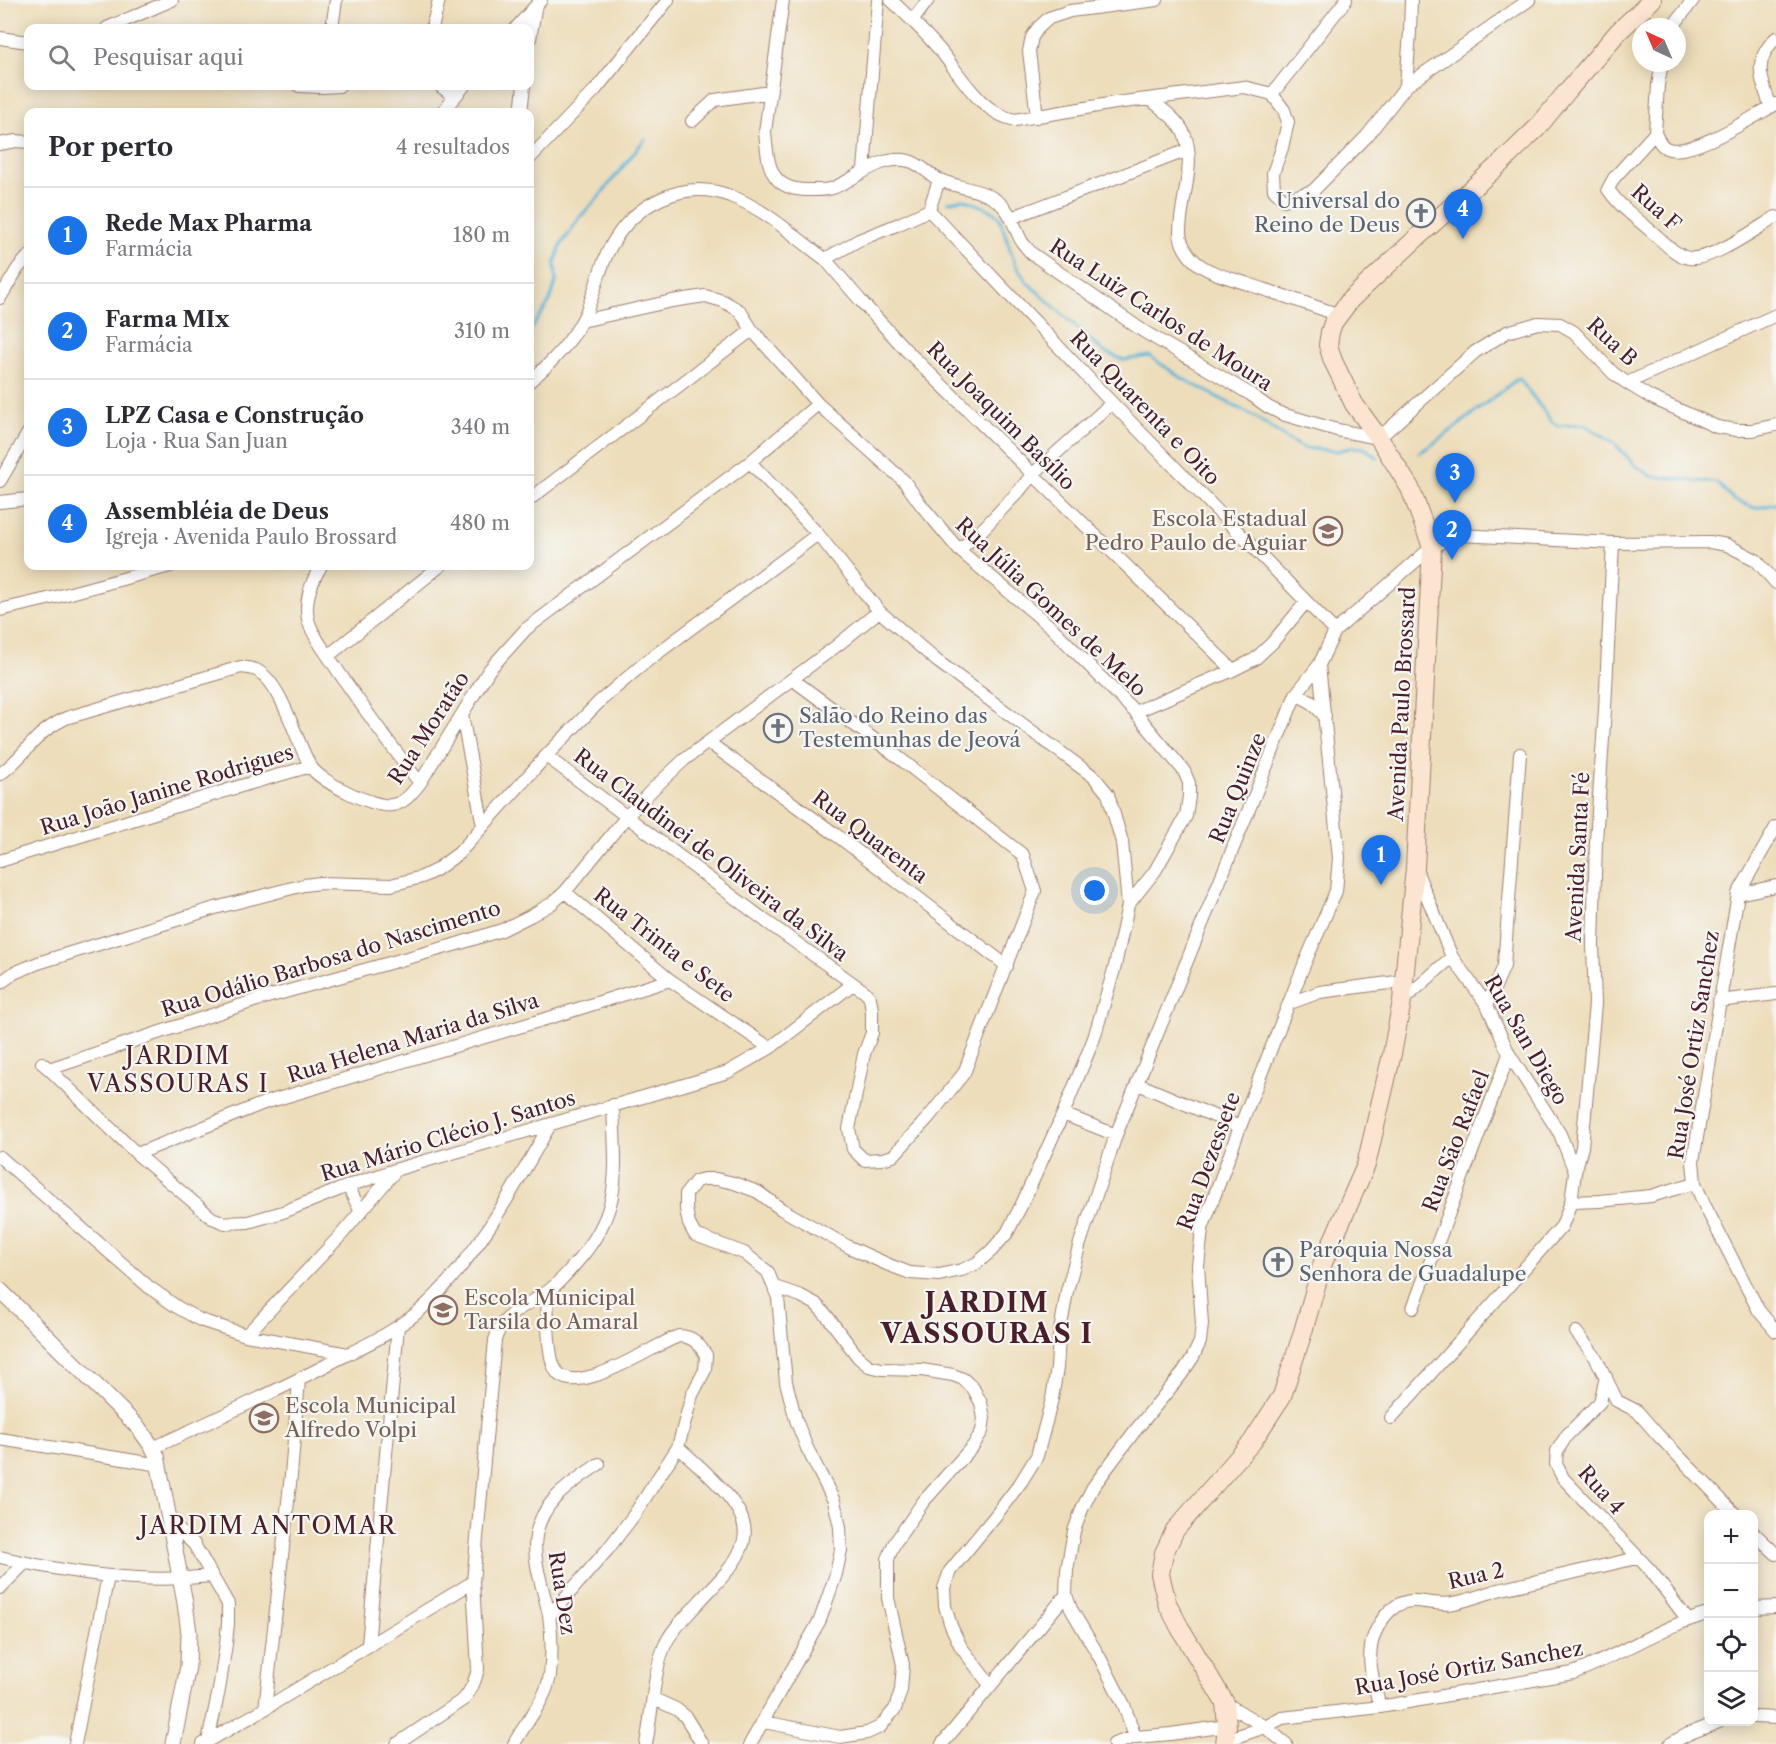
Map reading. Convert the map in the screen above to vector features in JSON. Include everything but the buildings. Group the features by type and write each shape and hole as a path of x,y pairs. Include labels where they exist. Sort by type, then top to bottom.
{"main road":[{"name":"Avenida Paulo Brossard","path":"1226,1737 1225,1703 1167,1603 1160,1574 1164,1553 1175,1530 1252,1442 1282,1396 1322,1264 1366,1165 1402,1001 1415,868 1432,547 1410,488 1379,438 1354,404 1333,361 1328,345 1333,323 1350,300 1494,170 1537,128 1611,40 1652,0"}],"street":[{"path":"116,24 172,0"},
{"path":"333,24 336,0"},
{"path":"433,24 439,0"},
{"path":"534,154 596,88 668,0"},
{"path":"692,121 715,100 770,92 783,0"},
{"path":"864,170 878,0"},
{"path":"891,0 940,50 977,96 993,112 1005,118 1015,120 1115,103 1244,87 1272,94 1284,110 1288,122 1273,173 1274,190 1284,200 1313,191 1367,136 1406,86 1529,0"},
{"path":"913,20 928,0"},
{"path":"1037,117 1029,51 1032,37 1038,28 1049,18 1070,11 1157,0"},
{"path":"1272,94 1346,0"},
{"path":"1406,86 1411,0"},
{"path":"1680,18 1693,0"},
{"path":"520,24 538,4"},
{"path":"533,24 538,4"},
{"path":"0,38 24,41"},
{"path":"1660,72 1655,134 1659,143 1677,150 1707,143 1773,105 1762,81 1759,67 1763,54 1776,38"},
{"path":"446,90 454,96"},
{"path":"445,108 460,90"},
{"path":"521,108 524,90"},
{"name":"Rua Luiz Carlos de Moura","path":"770,92 765,152 768,164 780,183 795,189 831,189 864,170 895,160 911,161 939,180 989,195 1003,206 1022,243 1031,253 1143,332 1250,394 1268,407 1282,414 1337,430 1379,438"},
{"path":"1151,100 1180,127 1185,136 1188,150 1185,198 1179,233 1190,256 1198,264 1219,274 1339,315"},
{"name":"Rua F","path":"1655,134 1614,178 1608,189 1623,207 1677,253 1688,258 1717,252 1776,217"},
{"path":"0,144 24,142"},
{"path":"1011,218 1188,150"},
{"path":"825,259 859,240 929,210 939,180"},
{"name":"Rua Joaquim Basílio","path":"534,377 560,350 582,321 611,246 624,228 644,209 675,192 690,190 729,195 763,214 825,259 905,349 1233,670"},
{"name":"Rua Quarenta e Oito","path":"929,210 1112,403 1335,631"},
{"path":"0,298 24,261"},
{"name":"Rua Júlia Gomes de Melo","path":"582,321 705,296 723,301 740,311 752,330 818,404 904,481 959,550 1053,628 1135,712 1184,771 1189,783 1186,816 1155,871 1128,905 1115,966 1094,1038 1063,1114 1007,1233 977,1263 962,1270 939,1275 910,1273 849,1247 781,1209 758,1192 734,1183 704,1179 696,1181 686,1194 686,1209 691,1230 695,1235 744,1253 768,1272 775,1287 780,1312 786,1382 796,1420 807,1448 834,1501 840,1527 841,1550 836,1574 820,1620 750,1744"},
{"path":"1628,383 1776,315"},
{"name":"Rua B","path":"1379,438 1475,352 1507,332 1538,323 1560,324 1574,332 1613,373 1628,383 1650,397 1717,427 1753,430 1776,425"},
{"path":"534,495 752,330"},
{"path":"959,550 989,523 1033,474 1112,403"},
{"name":"Rua Moratão","path":"0,774 20,759 39,736 52,725 66,718 241,667 260,672 270,681 311,766 318,775 358,798 379,805 392,806 413,793 489,670 526,629 750,462 818,404"},
{"path":"0,482 24,439"},
{"path":"750,462 818,534 879,611 937,661 1094,777 1107,794 1122,842 1128,905"},
{"path":"0,502 24,500"},
{"path":"0,983 14,973 38,963 284,889 320,883 391,885 422,877 436,870 459,853 546,756 600,701 647,661 818,534"},
{"name":"Rua Quinze","path":"990,1685 961,1647 951,1626 945,1606 944,1588 950,1571 1009,1498 1037,1456 1052,1399 1067,1291 1080,1243 1116,1135 1296,694 1319,665 1335,631 1432,547 1460,535 1613,543 1710,542 1727,545 1756,560 1776,583"},
{"name":"Avenida Santa Fé","path":"1575,1172 1582,1147 1594,1004 1596,841 1613,543"},
{"path":"0,610 155,570"},
{"path":"319,570 310,587 307,607 309,622 317,640 372,722 420,783"},
{"path":"328,656 435,570"},
{"path":"1135,712 1255,659 1272,644 1306,602"},
{"name":"Rua Odálio Barbosa do Nascimento","path":"46,1066 260,999 454,945 502,930 530,916 551,904 565,892 627,816 684,760 879,611"},
{"name":"Rua Dezessete","path":"1135,1737 1124,1705 1071,1609 1066,1595 1067,1570 1074,1531 1093,1487 1181,1375 1194,1357 1200,1342 1202,1324 1198,1266 1202,1229 1240,1127 1336,891 1339,858 1319,665"},
{"name":"Rua Claudinei de Oliveira da Silva","path":"546,756 865,992 870,998 872,1033 864,1054 849,1129 853,1149 864,1160 893,1156 964,1073 1035,891 1023,855 894,754 792,679"},
{"path":"1296,694 1311,702 1325,716"},
{"path":"462,715 483,826"},
{"name":"Rua Quarenta","path":"708,742 835,834 1007,966"},
{"path":"1487,1005 1504,966 1520,754"},
{"name":"Rua João Janine Rodrigues","path":"0,861 311,766"},
{"name":"Rua José Ortiz Sanchez","path":"1776,827 1738,894 1693,1161 1695,1183 1704,1204 1759,1311 1776,1331"},
{"name":"Rua San Diego","path":"1391,1418 1562,1226 1571,1202 1575,1172 1560,1134 1509,1054 1487,1005 1452,957 1415,868"},
{"path":"1738,894 1776,886"},
{"name":"Rua Trinta e Sete","path":"565,892 670,980 770,1048"},
{"path":"1402,1001 1452,957"},
{"path":"1301,974 1320,992"},
{"name":"Rua Helena Maria da Silva","path":"137,1154 264,1103 670,980"},
{"path":"1290,1003 1320,992 1404,981"},
{"name":"Rua Mário Clécio J. Santos","path":"46,1066 137,1154 212,1218 225,1223 248,1222 283,1212 398,1168 728,1072 770,1048 853,984"},
{"path":"1719,1001 1776,994"},
{"name":"Rua São Rafael","path":"1413,1308 1509,1054"},
{"path":"1138,1084 1240,1127"},
{"path":"397,1744 464,1699 476,1682 478,1669 473,1582 495,1340 503,1322 558,1283 600,1233 613,1199 615,1180 612,1105"},
{"path":"1063,1114 1116,1135"},
{"path":"153,1448 299,1380 398,1327 427,1305 472,1251 550,1125"},
{"path":"0,1157 149,1287 201,1320 246,1335 348,1354"},
{"path":"246,1335 361,1212 398,1168"},
{"path":"1571,1202 1651,1196 1695,1183"},
{"path":"348,1186 361,1212"},
{"path":"764,1722 840,1737 867,1733 880,1727 895,1709 901,1690 903,1665 888,1598 888,1559 894,1544 923,1502 973,1446 982,1431 984,1418 981,1403 973,1388 963,1379 922,1370 882,1369 869,1366 858,1357 816,1305 801,1296 775,1287"},
{"path":"0,1290 118,1405 153,1448 160,1465 187,1613 189,1649 188,1666 173,1744"},
{"path":"547,1293 549,1343 554,1367 563,1376 574,1380 599,1376 679,1336 687,1336 694,1340 706,1355 705,1370 692,1395 678,1448 634,1515 608,1549 549,1616"},
{"path":"368,1645 398,1327"},
{"path":"1576,1332 1596,1358 1617,1401 1637,1411 1730,1510"},
{"name":"Rua 4","path":"1606,1377 1600,1402 1567,1435 1557,1451 1556,1464 1563,1478 1651,1571 1687,1619"},
{"path":"265,1709 291,1475 299,1380"},
{"path":"0,1439 160,1465"},
{"path":"646,1744 660,1659 665,1644 729,1568 741,1549 744,1536 744,1523 737,1508 701,1467 678,1448"},
{"name":"Rua Dez","path":"514,1744 546,1691 550,1664 549,1616 536,1561 535,1538 542,1517 555,1498 599,1464"},
{"path":"170,1522 194,1544 228,1604 228,1623 219,1690 205,1743"},
{"path":"1758,1537 1776,1554"},
{"path":"0,1557 108,1576 180,1580 211,1576"},
{"name":"Rua 2","path":"1380,1707 1370,1668 1370,1653 1374,1635 1386,1615 1398,1605 1409,1599 1440,1604 1455,1603 1637,1558"},
{"path":"0,1588 25,1563"},
{"path":"75,1744 108,1576"},
{"path":"205,1743 473,1582"},
{"path":"942,1744 1066,1595"},
{"path":"1758,1608 1776,1607"},
{"name":"Rua José Ortiz Sanchez","path":"1114,1744 1135,1737 1171,1734 1226,1737 1265,1727 1282,1718 1380,1707 1573,1673 1597,1664 1687,1619 1704,1615"},
{"path":"654,1699 676,1709 685,1716 702,1744"},
{"path":"1225,1703 1265,1727 1286,1744"},
{"path":"1758,1717 1776,1718"},
{"path":"1670,1744 1709,1726"}],"waterway":[{"path":"534,325 550,301 556,282 555,262 561,245 580,217 645,139"},
{"path":"948,202 963,199 989,209 999,216 1015,264 1027,282 1104,352 1124,360 1149,356 1185,380 1257,418 1303,448 1338,451 1353,447 1364,448 1378,458"},
{"path":"1419,453 1519,378 1552,422 1559,426 1583,424 1612,441 1636,466 1651,476 1717,483 1734,500 1755,508 1776,504"}],"place":[{"name":"Universal do Reino de Deus","path":"1421,213"},
{"name":"Assembléia de Deus","path":"1463,239"},
{"name":"LPZ Casa e Construção","path":"1455,503"},
{"name":"Escola Estadual Pedro Paulo de Aguiar","path":"1328,531"},
{"name":"Farma MIx","path":"1452,560"},
{"name":"Salão do Reino das Testemunhas de Jeová","path":"778,728"},
{"name":"Rede Max Pharma","path":"1381,885"},
{"name":"Paróquia Nossa Senhora de Guadalupe","path":"1278,1262"},
{"name":"Escola Municipal Tarsila do Amaral","path":"443,1310"},
{"name":"Escola Municipal Alfredo Volpi","path":"264,1418"}],"district":[{"name":"JARDIM VASSOURAS I","path":"178,1070"},
{"name":"JARDIM VASSOURAS I","path":"987,1318"},
{"name":"JARDIM ANTOMAR","path":"268,1526"}]}
